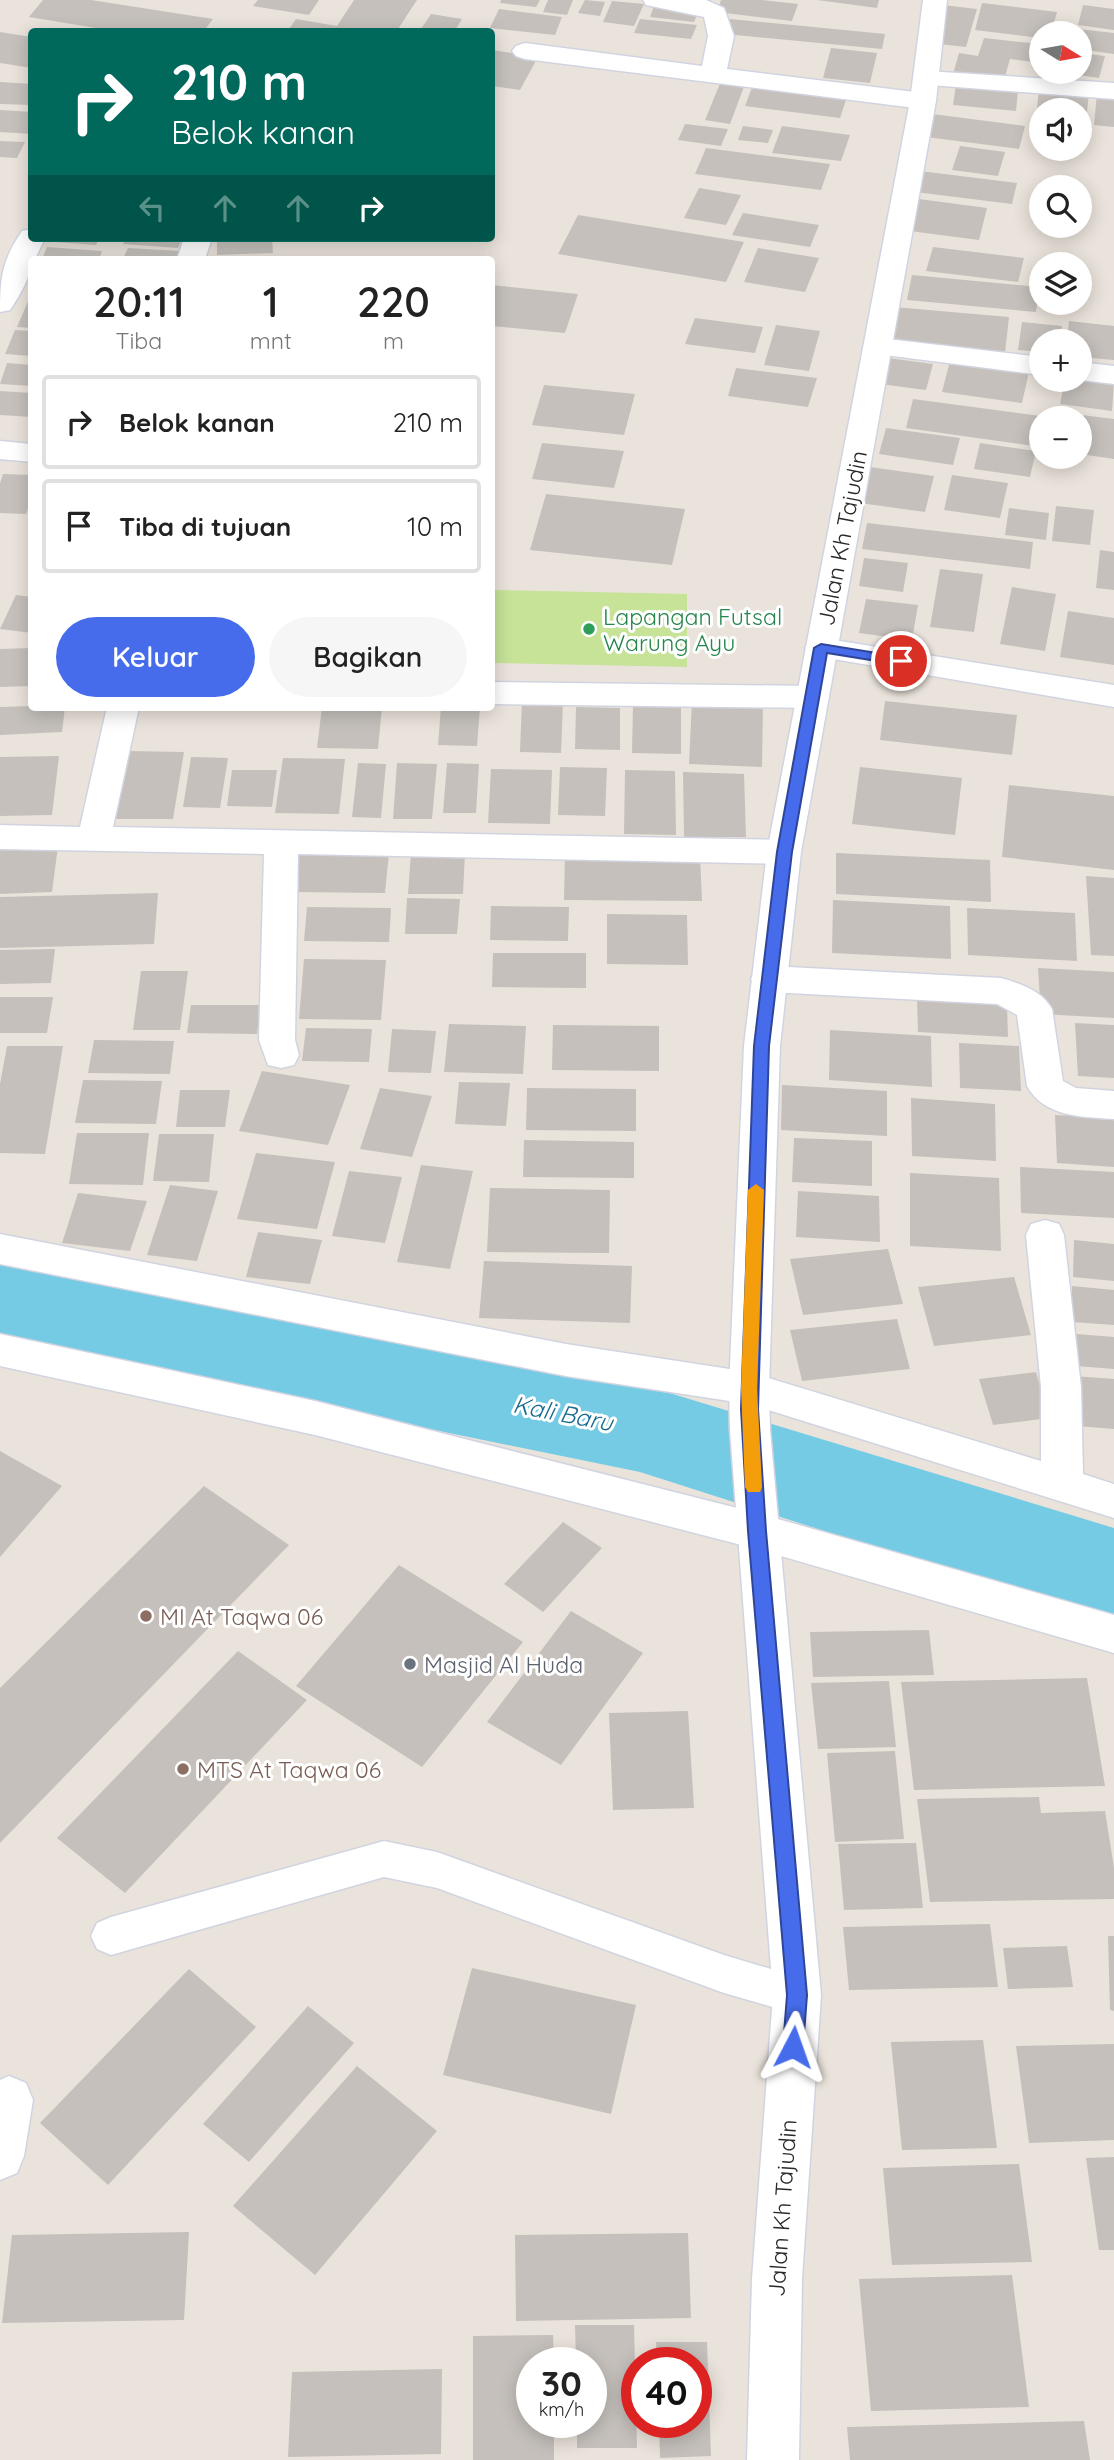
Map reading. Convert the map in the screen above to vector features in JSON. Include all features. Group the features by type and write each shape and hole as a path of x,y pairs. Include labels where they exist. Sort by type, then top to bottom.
{"street":[{"path":"656,0 704,7 715,13 721,36 713,74"},
{"name":"Jalan Kh Tajudin","path":"773,2460 776,2279 797,1995 750,1430 749,1388 762,1046 785,852 879,347 924,90 935,0"},
{"path":"525,51 713,74 924,90 1114,91"},
{"path":"0,303 30,242"},
{"path":"879,347 1029,365"},
{"path":"1092,372 1114,375"},
{"path":"0,450 28,453"},
{"path":"821,648 1114,696"},
{"path":"495,693 813,697"},
{"path":"94,838 122,711"},
{"path":"0,837 785,852"},
{"path":"281,842 277,1040 281,1055"},
{"path":"769,979 1001,991 1023,1000 1034,1009 1045,1086 1051,1094 1062,1100 1114,1105"},
{"path":"1045,1235 1061,1387 1062,1484"},
{"path":"0,1249 566,1360 749,1388 1114,1500"},
{"path":"0,1350 756,1512 1114,1634"},
{"path":"0,2156 9,2100"}],"lane":[{"path":"111,1936 384,1859 437,1870 724,1974 797,1995"}],"green space":[{"name":"Lapangan Futsal Warung Ayu","path":"495,590 687,594 687,667 495,663"}],"building":[{"path":"43,0 91,0 213,19 206,28 96,28 29,17"},
{"path":"258,0 319,0 309,15 253,6"},
{"path":"354,0 417,0 399,28 290,28 296,19 337,26"},
{"path":"501,0 540,0 536,7 500,3"},
{"path":"548,0 573,0 567,15 543,12"},
{"path":"585,0 605,2 600,16 578,13"},
{"path":"721,0 762,0 798,4 792,21 717,12"},
{"path":"817,0 879,0 877,8"},
{"path":"612,1 644,4 634,26 603,22"},
{"path":"982,3 1057,12 1054,21 1029,21 1029,37 975,30"},
{"path":"943,5 977,9 966,47 931,43"},
{"path":"1083,5 1114,9 1114,30 1092,27 1092,21 1079,21"},
{"path":"654,6 699,11 694,22 650,17"},
{"path":"499,9 562,17 555,35 490,28"},
{"path":"431,14 462,19 456,28 422,28"},
{"path":"640,19 697,25 691,39 634,33"},
{"path":"730,19 885,34 882,49 725,34"},
{"path":"1092,31 1114,33 1114,54 1092,51"},
{"path":"0,32 28,36 28,67 0,63"},
{"path":"984,38 1029,43 1029,61 1010,59 1004,80 953,74 959,53 978,56"},
{"path":"831,48 877,53 870,83 823,78"},
{"path":"495,50 538,57 520,90 495,86"},
{"path":"1092,54 1105,56 1099,78 1092,77"},
{"path":"721,81 745,84 730,124 705,120"},
{"path":"0,82 28,84 28,105 0,104"},
{"path":"754,82 848,94 840,118 745,106"},
{"path":"956,85 1018,90 1016,111 953,105"},
{"path":"1039,88 1089,92 1088,98 1038,98"},
{"path":"1097,93 1114,95 1114,127 1094,125"},
{"path":"0,110 28,112 28,134 0,132"},
{"path":"932,114 1025,126 1019,149 926,137"},
{"path":"685,124 728,129 721,146 678,140"},
{"path":"743,126 773,130 768,143 738,140"},
{"path":"782,126 850,135 841,161 772,153"},
{"path":"0,141 25,142 17,158 0,157"},
{"path":"960,146 1005,152 998,176 952,170"},
{"path":"706,148 830,164 821,190 695,174"},
{"path":"920,171 1017,183 1012,204 915,192"},
{"path":"699,188 741,195 726,225 684,218"},
{"path":"919,199 987,208 979,240 910,231"},
{"path":"743,213 819,225 810,247 732,235"},
{"path":"578,215 744,242 726,282 558,254"},
{"path":"56,242 97,242 96,245"},
{"path":"124,242 180,242 178,248 123,244"},
{"path":"217,242 272,242 273,253 217,255"},
{"path":"47,247 102,251 100,256 43,256"},
{"path":"933,247 1024,258 1018,282 926,271"},
{"path":"128,248 180,251 179,256 124,256"},
{"path":"758,248 819,258 805,292 744,282"},
{"path":"912,275 1029,286 1029,311 907,300"},
{"path":"495,285 578,294 565,333 495,326"},
{"path":"28,301 28,328 17,327"},
{"path":"894,307 1009,317 1005,353 889,343"},
{"path":"695,318 763,327 755,353 685,344"},
{"path":"1069,321 1114,326 1114,360 1092,358 1092,329 1068,329"},
{"path":"1022,322 1062,326 1062,329 1029,329 1029,351 1018,350"},
{"path":"776,325 820,331 809,371 764,365"},
{"path":"15,330 28,331 28,356 5,354"},
{"path":"888,358 933,364 926,390 880,384"},
{"path":"950,361 1029,372 1022,403 942,392"},
{"path":"7,363 28,365 28,386 0,384"},
{"path":"736,368 817,378 808,407 728,396"},
{"path":"1092,379 1114,382 1112,411 1092,408 1092,406 1060,404 1062,392 1092,392"},
{"path":"544,385 635,394 624,435 532,425"},
{"path":"0,391 28,393 28,417 0,415"},
{"path":"913,399 1029,414 1029,445 906,428"},
{"path":"1092,416 1114,419 1114,459 1092,456"},
{"path":"886,428 960,438 953,465 879,454"},
{"path":"542,443 624,451 614,488 532,479"},
{"path":"980,443 1029,450 1029,469 1032,469 1030,477 974,469"},
{"path":"870,467 934,476 925,512 860,503"},
{"path":"3,474 28,475 26,514 0,513 0,483"},
{"path":"952,475 1008,483 1000,518 944,510"},
{"path":"546,494 685,509 672,565 530,550"},
{"path":"1056,506 1094,510 1090,545 1052,541"},
{"path":"1009,508 1049,513 1046,540 1005,535"},
{"path":"867,523 1033,542 1030,569 862,549"},
{"path":"1100,550 1114,552 1114,590 1096,588"},
{"path":"864,558 908,563 903,592 859,586"},
{"path":"940,569 983,574 974,632 930,627"},
{"path":"1012,587 1056,594 1045,651 1000,644"},
{"path":"16,595 28,596 28,632 0,629"},
{"path":"866,599 918,605 912,640 859,633"},
{"path":"1068,611 1114,618 1114,665 1060,657"},
{"path":"28,648 28,686 0,687 0,649"},
{"path":"692,700 763,703 762,767 689,764"},
{"path":"522,701 563,701 561,753 520,752"},
{"path":"885,701 1017,715 1012,755 880,740"},
{"path":"633,705 681,706 681,754 632,753"},
{"path":"28,706 28,711 65,711 62,732 0,735 0,707"},
{"path":"576,707 620,708 620,750 575,749"},
{"path":"322,711 382,711 378,749 317,748"},
{"path":"441,711 480,711 477,746 438,745"},
{"path":"128,751 184,752 173,819 115,819"},
{"path":"59,756 52,815 0,816 0,757"},
{"path":"191,757 228,758 220,808 183,807"},
{"path":"283,758 345,759 339,814 275,813"},
{"path":"358,763 386,764 381,818 352,817"},
{"path":"397,763 437,764 432,819 393,819"},
{"path":"447,763 479,764 476,813 443,813"},
{"path":"560,767 607,768 605,816 558,815"},
{"path":"860,767 962,778 955,835 852,824"},
{"path":"491,769 552,770 550,824 488,823"},
{"path":"232,770 277,770 272,807 227,806"},
{"path":"625,770 675,771 676,835 624,834"},
{"path":"683,772 744,774 746,837 684,837"},
{"path":"1009,785 1114,796 1114,870 1002,857"},
{"path":"58,846 52,892 0,894 0,848"},
{"path":"295,852 389,853 385,893 290,892"},
{"path":"411,853 465,853 463,894 408,894"},
{"path":"565,853 700,855 702,901 564,900"},
{"path":"836,853 990,860 991,902 836,894"},
{"path":"1086,876 1114,878 1114,956 1091,955"},
{"path":"158,893 154,944 0,948 0,897"},
{"path":"407,898 460,899 457,934 405,934"},
{"path":"833,900 950,906 951,959 832,953"},
{"path":"491,906 569,907 568,941 490,940"},
{"path":"307,907 391,908 389,942 304,941"},
{"path":"967,908 1075,913 1077,961 968,955"},
{"path":"607,914 687,915 688,965 607,964"},
{"path":"55,949 51,983 0,984 0,950"},
{"path":"493,953 586,953 586,988 492,987"},
{"path":"304,959 386,960 381,1020 299,1019"},
{"path":"1038,968 1114,972 1114,1018 1041,1014"},
{"path":"141,971 188,971 180,1030 133,1030"},
{"path":"0,997 53,997 47,1033 0,1033"},
{"path":"917,999 1007,1004 1008,1037 918,1032"},
{"path":"191,1005 261,1005 257,1034 187,1033"},
{"path":"1075,1023 1114,1025 1114,1078 1078,1076"},
{"path":"449,1024 526,1026 523,1074 444,1072"},
{"path":"553,1025 659,1026 659,1071 552,1070"},
{"path":"306,1028 372,1029 369,1062 302,1061"},
{"path":"392,1029 436,1031 431,1073 388,1072"},
{"path":"830,1030 931,1036 932,1087 829,1080"},
{"path":"94,1040 174,1041 170,1074 88,1073"},
{"path":"959,1043 1019,1046 1021,1091 960,1088"},
{"path":"7,1046 63,1046 45,1154 0,1153 0,1084"},
{"path":"262,1071 350,1085 328,1145 239,1131"},
{"path":"83,1080 162,1081 156,1124 75,1123"},
{"path":"459,1082 510,1083 506,1126 455,1124"},
{"path":"782,1085 887,1091 887,1136 781,1130"},
{"path":"380,1088 432,1096 412,1157 360,1149"},
{"path":"527,1088 636,1089 636,1131 526,1130"},
{"path":"180,1090 230,1090 225,1127 176,1127"},
{"path":"911,1098 995,1104 996,1161 912,1156"},
{"path":"1055,1115 1114,1118 1114,1167 1057,1163"},
{"path":"77,1133 149,1133 143,1185 69,1184"},
{"path":"159,1134 214,1134 209,1182 153,1181"},
{"path":"794,1138 872,1141 872,1186 792,1182"},
{"path":"524,1140 634,1142 634,1178 523,1177"},
{"path":"256,1153 335,1162 317,1229 237,1219"},
{"path":"421,1165 473,1171 450,1269 397,1262"},
{"path":"1020,1167 1114,1172 1114,1218 1021,1213"},
{"path":"349,1171 402,1177 385,1243 332,1236"},
{"path":"910,1173 999,1178 1001,1251 910,1246"},
{"path":"170,1185 218,1191 197,1261 147,1255"},
{"path":"490,1188 610,1190 609,1253 487,1252"},
{"path":"798,1191 879,1196 880,1242 796,1237"},
{"path":"78,1193 147,1201 130,1251 62,1243"},
{"path":"258,1232 322,1240 310,1284 246,1277"},
{"path":"1074,1240 1114,1244 1114,1281 1073,1277"},
{"path":"888,1249 903,1304 803,1315 790,1259"},
{"path":"484,1261 632,1266 630,1323 479,1318"},
{"path":"1014,1277 1031,1335 934,1346 918,1287"},
{"path":"1072,1286 1114,1290 1114,1325 1072,1322"},
{"path":"897,1319 910,1369 802,1381 790,1330"},
{"path":"1076,1334 1114,1337 1114,1369 1076,1366"},
{"path":"1036,1372 1049,1418 993,1425 979,1379"},
{"path":"1074,1376 1114,1379 1114,1429 1077,1426"},
{"path":"0,1451 62,1486 0,1557"},
{"name":"MI At Taqwa 06","path":"204,1486 289,1545 0,1843 0,1688"},
{"path":"563,1522 602,1548 543,1612 504,1584"},
{"name":"Masjid Al Huda","path":"399,1565 523,1642 422,1767 296,1686"},
{"path":"571,1611 643,1653 561,1765 487,1722"},
{"path":"929,1630 934,1675 813,1677 810,1632"},
{"name":"MTS At Taqwa 06","path":"238,1651 307,1700 125,1893 57,1838"},
{"path":"1087,1678 1105,1786 914,1790 901,1682"},
{"path":"889,1681 896,1747 818,1749 811,1683"},
{"path":"688,1711 694,1808 613,1810 609,1713"},
{"path":"895,1751 904,1839 835,1842 827,1753"},
{"path":"1039,1797 1041,1813 1105,1811 1114,1868 1114,1899 930,1902 917,1799"},
{"path":"916,1843 923,1908 844,1910 838,1844"},
{"path":"990,1924 998,1987 849,1990 843,1927"},
{"path":"1108,1936 1114,1936 1114,2011 1110,2010"},
{"path":"1067,1946 1073,1987 1008,1989 1003,1948"},
{"path":"472,1968 636,2005 611,2114 443,2075"},
{"path":"189,1969 256,2027 108,2185 40,2123"},
{"path":"308,2006 354,2043 249,2162 203,2124"},
{"path":"983,2040 997,2148 902,2150 891,2042"},
{"path":"1114,2044 1114,2140 1029,2143 1016,2046"},
{"path":"357,2066 437,2131 315,2275 233,2206"},
{"path":"1114,2157 1114,2250 1099,2250 1086,2158"},
{"path":"1019,2164 1032,2262 892,2265 883,2168"},
{"path":"189,2232 184,2320 2,2323 12,2235"},
{"path":"688,2233 691,2318 516,2321 515,2235"},
{"path":"1012,2275 1029,2407 871,2411 859,2279"},
{"path":"575,2325 634,2325 635,2347 621,2347 621,2438 637,2438 637,2448 577,2448 577,2438 607,2438 607,2347 576,2347"},
{"path":"553,2335 553,2347 516,2347 516,2438 554,2438 554,2460 473,2460 473,2336"},
{"path":"656,2342 707,2342 707,2347 656,2347"},
{"path":"442,2369 441,2454 288,2457 292,2372"},
{"path":"1084,2421 1090,2460 850,2460 847,2427"},
{"path":"659,2438 710,2438 711,2456 660,2458"}],"waterway":[{"name":"Kali Baru","path":"0,1300 640,1428 1114,1576"}],"slow traffic":[{"path":"754,1487 749,1388 756,1190"}],"place":[{"name":"Lapangan Futsal Warung Ayu","path":"589,629"},
{"name":"MI At Taqwa 06","path":"146,1616"},
{"name":"Masjid Al Huda","path":"410,1664"},
{"name":"MTS At Taqwa 06","path":"183,1769"}],"route":[{"path":"793,2047 797,1995 750,1430 749,1388 762,1046 785,852 821,648 901,661"}]}
